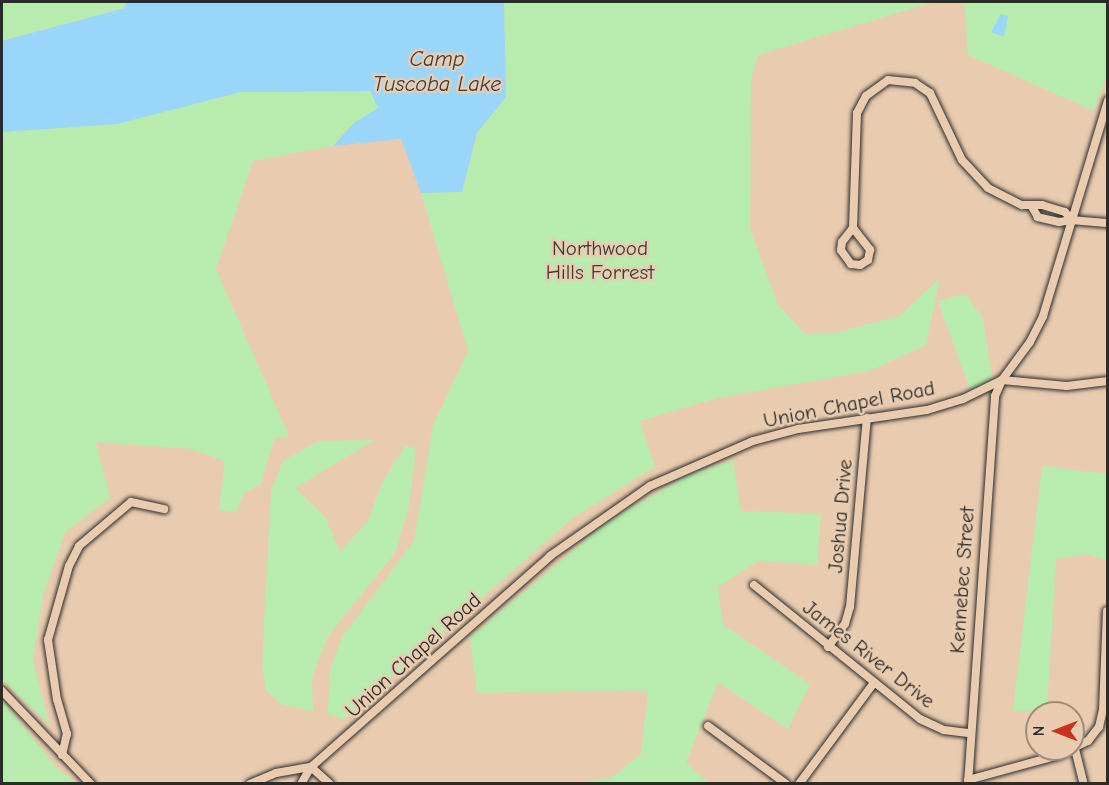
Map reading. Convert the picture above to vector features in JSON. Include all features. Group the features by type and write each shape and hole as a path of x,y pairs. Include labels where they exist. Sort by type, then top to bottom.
{"street":[{"path":"853,228 842,242 841,250 851,264 861,265 868,260 870,250 853,228 852,179 857,113 866,96 888,80 906,80 923,87 940,109 952,144 974,175 996,194 1032,207 1042,205 1065,212 1072,220"},
{"name":"Union Chapel Road","path":"301,783 311,767 550,556 626,501 683,468 753,441 867,418 927,410 963,399 1002,380 1030,342 1043,316 1107,100"},
{"path":"1032,207 1038,216 1059,222 1072,220 1107,223"},
{"path":"1002,380 1067,386 1107,381"},
{"name":"Kennebec Street","path":"968,782 992,420 1002,380"},
{"name":"Joshua Drive","path":"828,647 845,624 850,607 867,418"},
{"path":"62,755 67,734 57,700 48,640 69,566 79,546 131,502 164,509"},
{"name":"James River Drive","path":"754,585 873,684 936,728 970,733"},
{"path":"1085,740 1099,727 1106,674 1107,611"},
{"path":"799,783 873,684"},
{"path":"2,691 91,783"},
{"path":"708,726 786,783"},
{"path":"968,782 1036,761"},
{"path":"1078,761 1084,783"},
{"path":"250,783 276,773 311,767 330,783"}],"green space":[{"path":"2,2 126,2 126,8 2,41"},
{"name":"Northwood Hills Forrest","path":"504,2 934,2 758,55 751,79 750,229 778,305 805,334 834,333 900,316 940,278 926,345 869,371 718,398 640,421 655,467 573,518 344,719 328,714 330,669 343,636 414,541 433,426 468,351 421,193 462,191 477,133 506,97"},
{"path":"964,2 1107,2 1107,75 1094,111 968,55"},
{"path":"371,91 379,108 354,123 333,146 253,161 216,269 289,436 274,439 261,485 244,492 237,512 219,510 225,461 191,449 96,442 110,498 66,531 43,595 33,661 50,725 2,680 2,132 117,124 241,92"},
{"path":"965,294 983,318 993,384 972,395 938,301"},
{"path":"375,440 295,488 325,517 340,552 368,521 382,483 405,446 416,447 409,506 395,553 328,636 312,677 313,712 281,704 266,690 262,666 271,490 283,461 319,441"},
{"path":"733,460 741,511 821,514 817,565 759,561 718,587 723,625 810,684 788,729 718,682 686,763 709,783 580,783 612,777 641,754 648,691 477,693 470,637 607,522 686,476"},
{"path":"1042,466 1107,474 1107,560 1087,554 1056,559 1048,701 1025,701 1025,711 1013,711"},
{"path":"2,700 56,767 77,783 2,783"}],"water":[{"name":"Camp Tuscoba Lake","path":"126,2 504,2 506,97 477,133 462,192 421,193 401,139 333,146 354,123 378,108 370,91 241,92 117,124 2,132 2,41 125,8"},
{"path":"1001,14 1008,16 1004,37 991,32"}]}
